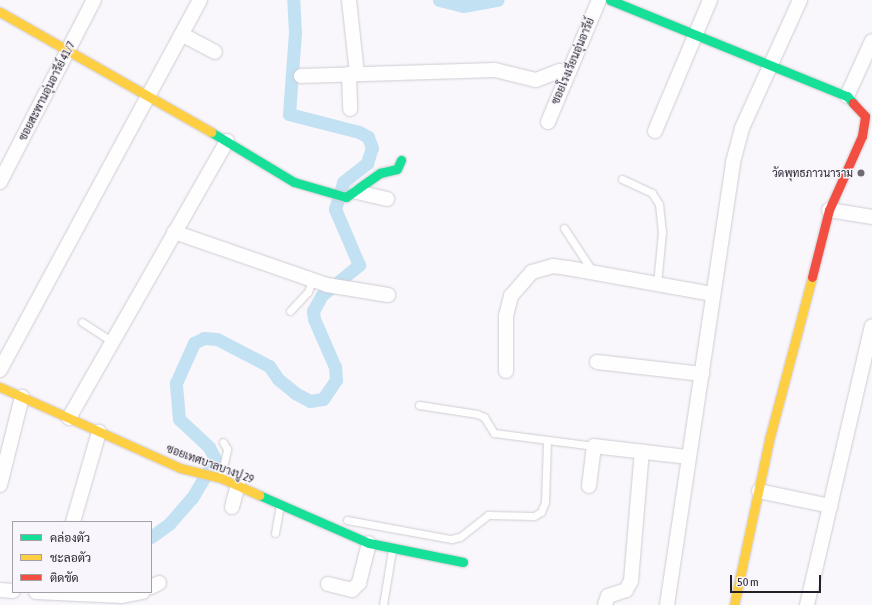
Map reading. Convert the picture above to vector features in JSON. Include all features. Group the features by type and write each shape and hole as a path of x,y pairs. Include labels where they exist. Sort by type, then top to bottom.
{"street":[{"path":"0,5 2,0"},
{"name":"ซอยสะพานอุ่นอารีย์ 41/7","path":"0,182 94,0"},
{"path":"0,370 151,96 200,0"},
{"path":"350,0 353,74 350,109"},
{"name":"ซอยโรงเรียนอุ่นอารีย์","path":"548,122 599,0"},
{"path":"610,0 696,33 847,96 869,117 829,210 769,440 734,605"},
{"path":"655,131 710,0"},
{"path":"667,605 688,457 702,374 712,294 733,162 742,128 800,0"},
{"path":"0,12 69,48 294,182 341,197 357,192 380,173 397,169 401,160"},
{"path":"183,35 215,52"},
{"path":"847,96 872,41"},
{"path":"301,76 495,70 536,80 559,71 569,72"},
{"path":"69,418 111,340 227,141"},
{"path":"357,192 387,199"},
{"path":"829,210 872,217"},
{"path":"174,232 332,286 388,295"},
{"path":"506,371 506,316 511,296 521,282 532,272 553,266 712,294"},
{"path":"807,605 872,326"},
{"path":"597,362 702,374"},
{"name":"ซอยเทศบาลบางปู 29","path":"0,387 99,432 199,474 220,478 238,485 369,543 392,550 464,562"},
{"path":"0,485 22,397"},
{"path":"73,521 99,432"},
{"path":"589,486 594,446 688,457"},
{"path":"605,605 608,596 626,590 630,581 642,451"},
{"path":"232,507 238,485"},
{"path":"759,491 830,506"},
{"path":"328,584 352,590 355,587 369,543"},
{"path":"0,590 12,591"},
{"path":"58,593 122,596 133,593"}],"lane":[{"path":"622,179 652,193 659,204 662,232 657,284"},
{"path":"564,228 593,272"},
{"path":"290,311 308,292 312,280"},
{"path":"82,322 111,340"},
{"path":"419,405 477,414 484,417 494,433 594,446"},
{"path":"347,520 451,539 460,537 488,515 534,516 541,512 545,502 548,441"},
{"path":"220,478 226,455 223,442"},
{"path":"275,533 280,504"},
{"path":"384,605 392,550"}],"waterway":[{"path":"152,536 169,524 192,498 215,459 209,447 179,419 176,383 194,343 204,338 217,339 269,366 278,379 295,393 310,401 323,399 336,380 335,367 314,319 313,311 322,295 359,265 335,209 343,182 367,163 372,148 368,137 359,132 289,114 295,33 293,0"},
{"path":"439,0 463,6 497,0"}],"traffic: fast":[{"path":"610,0 847,96 853,103"},
{"path":"211,132 294,182 346,197 380,173 397,169 401,160"},
{"path":"259,495 369,543 463,562"}],"traffic: slow":[{"path":"0,12 211,132"},
{"path":"734,605 769,440 812,277"},
{"path":"0,387 180,468 221,478 259,495"}],"traffic: jam":[{"path":"812,277 829,210 862,136 865,116 853,103"}],"place":[{"name":"วัดพุทธภาวนาราม","path":"861,173"}]}
